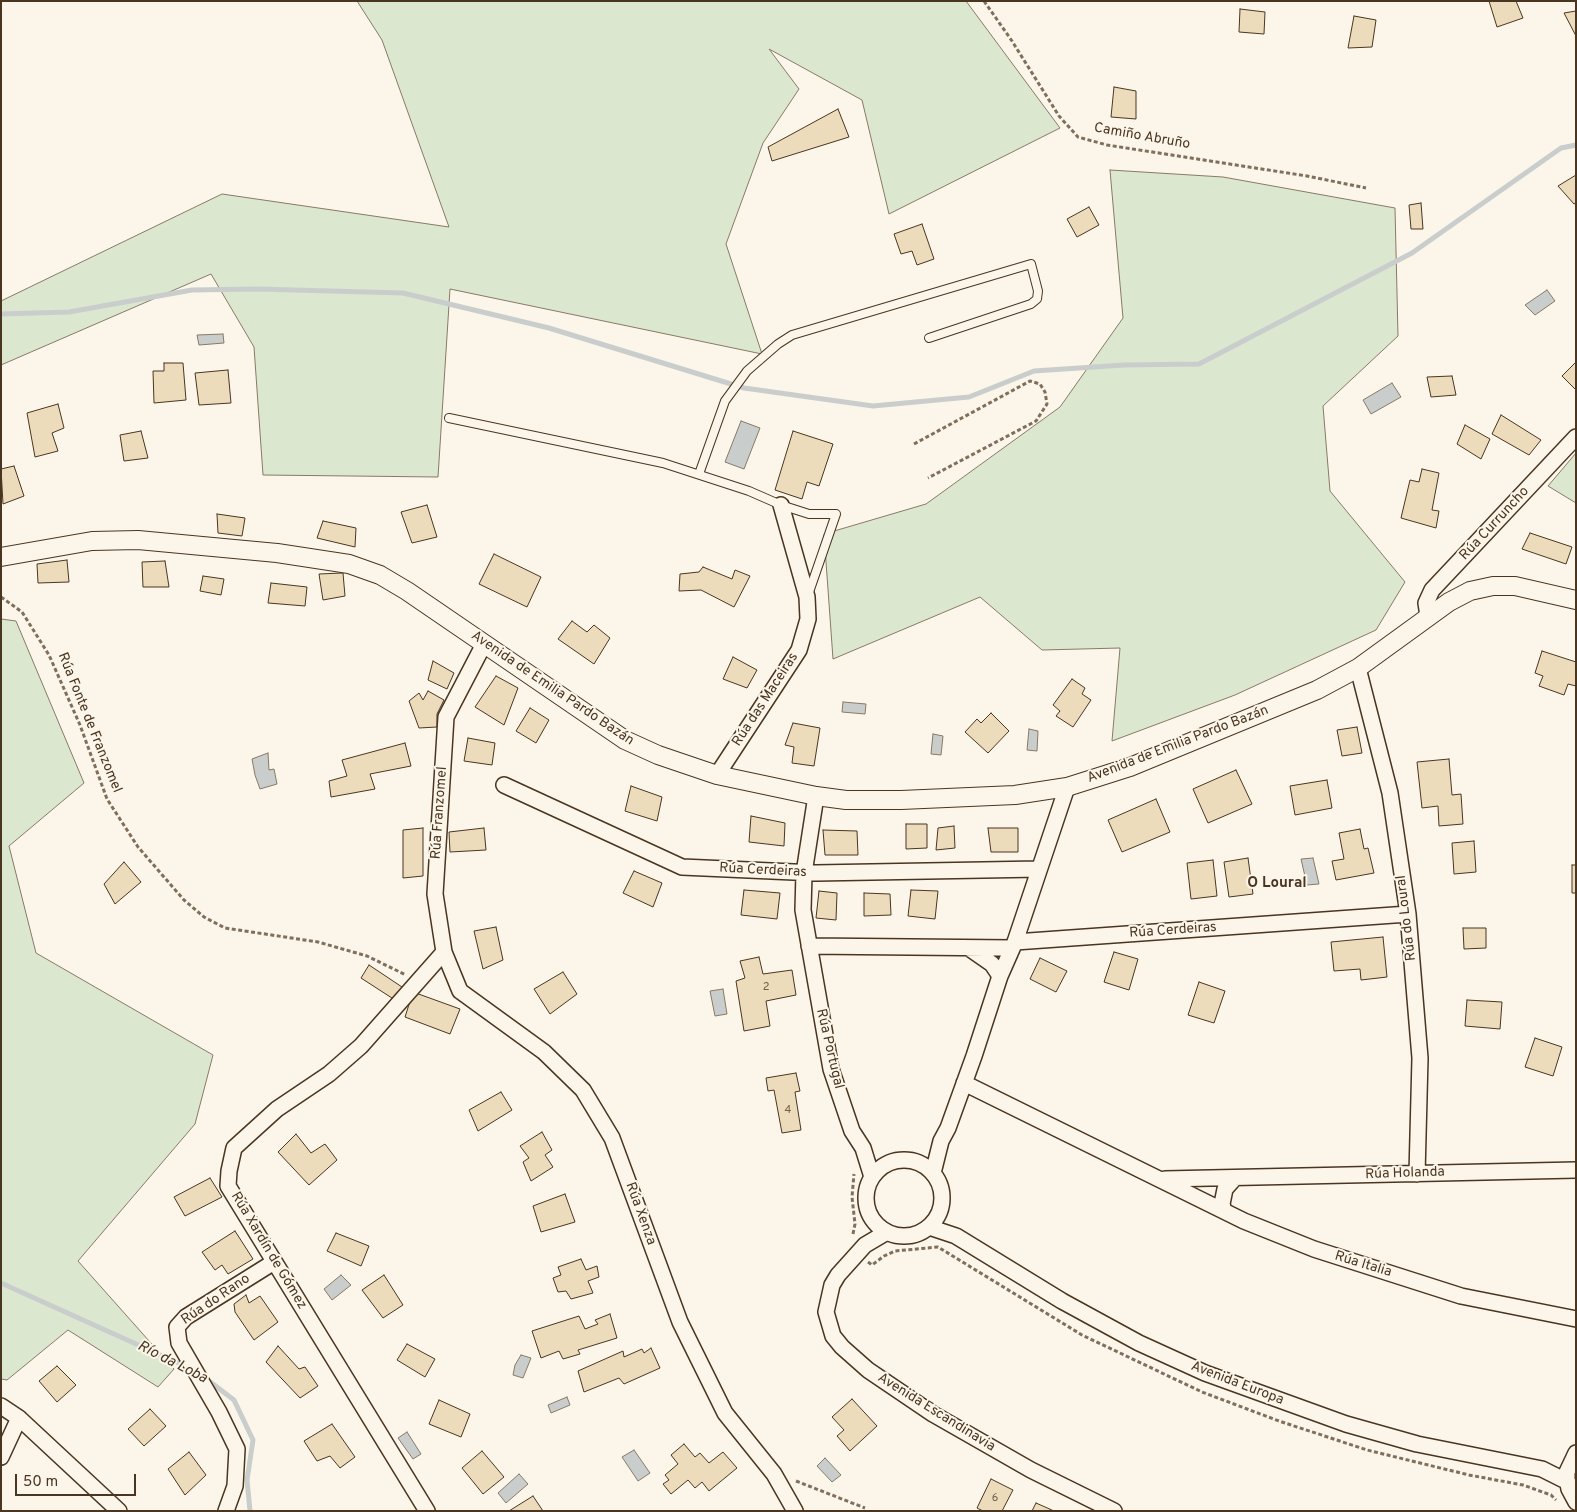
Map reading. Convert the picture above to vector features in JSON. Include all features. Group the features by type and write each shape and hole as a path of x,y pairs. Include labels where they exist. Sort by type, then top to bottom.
{"street":[{"name":"Rúa Curruncho","path":"1428,616 1426,603 1432,590 1576,437"},
{"name":"Rúa das Maceiras","path":"717,775 799,650 808,619 808,597 781,505"},
{"name":"Avenida de Emilia Pardo Bazán","path":"1,558 92,541 138,540 320,558 349,564 380,575 407,591 625,740 658,755 717,775 816,796 846,800 901,800 1015,795 1067,787 1157,756 1317,690 1358,668 1448,602 1470,591 1493,586 1515,586 1576,600"},
{"name":"Rúa Franzomel","path":"444,952 435,894 446,717 484,644"},
{"name":"Rúa do Loural","path":"1358,668 1390,793 1408,914 1420,1058 1417,1174"},
{"name":"Rúa Cerdeiras","path":"504,785 682,866 804,873 1039,869"},
{"path":"933,1172 941,1141 964,1083 1000,976 1014,945 1067,787"},
{"name":"Rúa Portugal","path":"816,796 804,873 803,910 831,1069 852,1131 864,1148 872,1177"},
{"name":"Rúa Cerdeiras","path":"1014,945 1408,914"},
{"path":"809,946 968,947 1014,945"},
{"path":"968,947 992,964 1000,976"},
{"path":"418,980 444,952"},
{"name":"Rúa Xenza","path":"444,952 460,991 544,1052 583,1090 612,1138 680,1322 725,1412 774,1474 795,1511"},
{"name":"Rúa Xardín de Gómez","path":"418,980 361,1046 329,1074 277,1109 234,1148 228,1186 427,1511"},
{"name":"Rúa Holanda","path":"964,1083 1161,1179 1234,1179 1576,1170"},
{"path":"916,1162 941,1141"},
{"name":"Rúa Portugal","path":"864,1148 889,1163"},
{"path":"907,1160 916,1162 933,1172 942,1191 940,1211 929,1227 913,1235 896,1235 887,1232 874,1220 867,1204 868,1186 872,1177 889,1163 907,1160"},
{"name":"Rúa Italia","path":"1161,1179 1224,1211 1314,1249 1461,1296 1576,1319"},
{"path":"1224,1211 1222,1204 1225,1189 1234,1179"},
{"name":"Avenida Europa","path":"940,1211 956,1236"},
{"name":"Avenida Escandinavia","path":"865,1245 874,1220"},
{"name":"Avenida Europa","path":"929,1227 956,1236 1062,1301 1139,1343 1205,1373 1346,1424 1417,1444 1542,1469 1568,1482"},
{"name":"Avenida Escandinavia","path":"887,1232 865,1245 838,1275 828,1297 826,1312 829,1326 842,1347 868,1370 933,1414 1031,1470 1114,1511"},
{"name":"Rúa do Rano","path":"226,1511 235,1486 237,1449 219,1412 179,1343 177,1327 186,1317 274,1262"},
{"path":"1,1406 19,1418 119,1511"},
{"path":"1,1457 19,1418"},
{"path":"1574,1457 1567,1472 1568,1482 1576,1502"},
{"name":"Avenida Europa","path":"1542,1469 1574,1457"}],"lane":[{"path":"699,474 719,414 729,395 738,382 770,350 792,335 1031,264 1038,291 1036,299 1031,304 929,338"},
{"path":"450,418 663,463 748,491 809,514 836,514 808,597"}],"path":[{"name":"Camiño Abruño","path":"984,1 1012,41 1059,116 1078,137 1107,145 1308,176 1366,188"},
{"path":"914,444 1030,382 1040,384 1045,392 1047,404 1036,421 928,478"},
{"name":"Rúa Fonte de Franzomel","path":"1,597 22,612 49,655 80,725 107,799 138,847 184,900 204,917 225,928 318,942 367,956 418,980"},
{"path":"774,1474 865,1508"}],"green space":[{"path":"357,1 966,1 1060,128 889,214 862,100 769,49 799,89 763,143 726,244 762,354 450,289 438,477 263,475 254,347 211,274 1,365 1,301 222,194 449,227 382,40"},
{"path":"1110,170 1223,177 1395,208 1398,336 1323,406 1330,491 1405,582 1376,630 1235,695 1112,741 1120,648 1042,650 980,597 833,659 824,534 926,504 1060,407 1123,318"},
{"path":"1576,453 1576,503 1548,486"},
{"path":"1,619 16,621 84,783 9,846 36,953 213,1055 195,1124 78,1261 174,1369 158,1387 68,1330 7,1380 1,1379"}],"shaded area":[{"path":"1547,290 1555,301 1535,315 1525,305"},
{"path":"223,334 224,343 199,345 197,335"},
{"path":"1392,383 1401,397 1371,414 1363,400"},
{"path":"741,421 760,428 744,469 725,462"},
{"path":"843,702 866,704 865,714 842,712"},
{"path":"1029,729 1038,731 1037,751 1027,750"},
{"path":"933,734 943,736 941,755 931,754"},
{"path":"268,753 269,770 274,769 277,784 260,789 252,759"},
{"path":"1313,858 1319,884 1307,885 1301,859"},
{"path":"723,989 727,1014 715,1016 710,991"},
{"path":"341,1275 351,1285 332,1300 324,1289"},
{"path":"521,1355 531,1358 523,1378 513,1375 515,1365"},
{"path":"567,1397 570,1405 551,1413 548,1405"},
{"path":"407,1432 421,1454 413,1459 398,1438"},
{"path":"634,1450 650,1473 638,1481 622,1457"},
{"path":"825,1458 841,1475 832,1482 817,1466"},
{"path":"519,1474 528,1484 506,1503 498,1493"}],"building":[{"path":"1489,1 1516,1 1523,18 1497,27"},
{"path":"1240,9 1265,12 1264,34 1239,32"},
{"path":"1576,11 1576,36 1564,13"},
{"path":"1354,16 1376,20 1372,47 1348,48"},
{"path":"1114,87 1136,91 1136,119 1111,117"},
{"path":"838,109 849,137 772,161 768,147"},
{"path":"1576,175 1576,203 1574,204 1558,186"},
{"path":"1421,203 1423,229 1411,229 1409,205"},
{"path":"1089,207 1099,225 1077,237 1067,219"},
{"path":"922,224 934,259 917,265 912,251 901,254 894,234"},
{"path":"1576,362 1576,390 1562,376"},
{"path":"164,363 183,363 186,400 154,403 153,371 164,371"},
{"path":"228,370 231,403 199,405 195,373"},
{"path":"1452,376 1456,395 1431,397 1427,377"},
{"path":"58,404 64,428 52,433 58,451 35,457 27,413"},
{"path":"1501,415 1541,440 1529,455 1492,434"},
{"path":"1465,425 1490,439 1481,459 1457,444"},
{"path":"141,431 148,458 124,461 120,435"},
{"path":"793,431 833,444 819,486 807,482 802,499 775,490"},
{"path":"14,466 24,496 3,504 1,469"},
{"path":"1422,469 1439,473 1432,510 1439,511 1436,528 1401,518 1410,480 1419,482"},
{"path":"427,505 437,537 412,543 401,512"},
{"path":"217,514 245,518 242,536 218,533"},
{"path":"323,521 356,528 355,547 317,538"},
{"path":"1530,533 1572,547 1566,564 1522,549"},
{"path":"494,554 541,577 527,607 479,584"},
{"path":"67,560 69,582 38,583 37,564"},
{"path":"165,561 169,587 143,587 142,562"},
{"path":"703,567 732,579 735,570 750,576 734,607 701,590 679,591 680,574 699,572"},
{"path":"343,573 345,596 323,600 319,574"},
{"path":"203,576 224,579 221,595 200,591"},
{"path":"271,583 307,587 305,606 268,603"},
{"path":"572,621 587,632 594,625 610,638 594,664 558,639"},
{"path":"1542,651 1576,662 1576,686 1568,684 1564,695 1539,686 1543,676 1535,673"},
{"path":"733,657 757,670 747,688 723,679"},
{"path":"433,661 454,673 447,689 428,680"},
{"path":"496,676 518,688 504,725 475,707"},
{"path":"1072,679 1085,688 1082,694 1091,700 1073,727 1056,716 1060,711 1053,705"},
{"path":"428,691 444,700 437,714 437,727 419,728 409,701 419,693 423,700"},
{"path":"530,708 549,720 536,743 516,731"},
{"path":"991,713 1009,731 988,753 965,732 977,719 981,723"},
{"path":"793,723 820,728 814,766 792,763 794,747 785,745"},
{"path":"1357,727 1362,753 1342,756 1337,730"},
{"path":"468,738 495,743 492,765 464,761"},
{"path":"405,743 411,766 370,774 375,789 331,797 329,781 347,776 342,760"},
{"path":"1449,759 1452,795 1461,794 1463,824 1439,826 1438,806 1422,808 1417,762"},
{"path":"1236,770 1252,804 1208,823 1193,789"},
{"path":"1327,780 1332,808 1295,815 1290,786"},
{"path":"631,786 662,797 657,821 625,811"},
{"path":"1156,799 1170,832 1122,852 1108,820"},
{"path":"751,816 785,823 784,846 749,842"},
{"path":"906,824 927,824 927,848 906,849"},
{"path":"954,826 955,848 936,850 938,828"},
{"path":"423,828 423,876 403,878 403,830"},
{"path":"484,828 486,850 450,852 449,832"},
{"path":"988,828 1018,828 1018,852 991,852"},
{"path":"1360,829 1364,849 1368,848 1374,873 1336,880 1332,861 1344,859 1339,833"},
{"path":"823,830 857,831 858,855 825,855"},
{"path":"1474,841 1476,872 1454,874 1452,843"},
{"path":"1248,858 1253,894 1229,897 1224,862"},
{"path":"1213,860 1217,896 1191,899 1187,863"},
{"path":"124,862 141,882 115,904 104,884"},
{"path":"1572,865 1576,865 1576,893 1572,893"},
{"path":"634,871 662,883 653,907 623,893"},
{"path":"744,890 780,893 777,919 741,915"},
{"path":"911,890 938,891 935,919 908,916"},
{"path":"819,891 837,893 836,920 816,918"},
{"path":"864,893 890,894 891,915 864,916"},
{"path":"496,927 503,960 483,969 474,931"},
{"path":"1463,928 1486,928 1486,948 1464,949"},
{"path":"1383,937 1387,977 1361,980 1360,969 1334,971 1331,942"},
{"path":"1114,952 1138,959 1129,990 1104,982"},
{"path":"759,957 763,974 792,970 796,995 766,1001 770,1026 744,1031 736,981 745,978 740,961"},
{"path":"1040,958 1067,971 1056,992 1030,979"},
{"path":"369,965 405,989 395,1000 361,978"},
{"path":"563,972 577,994 550,1014 534,989"},
{"path":"1199,982 1225,991 1214,1023 1188,1015"},
{"path":"413,992 460,1009 450,1034 405,1017"},
{"path":"1467,1000 1502,1002 1500,1029 1465,1026"},
{"path":"1535,1038 1562,1047 1553,1076 1525,1067"},
{"path":"796,1073 800,1091 795,1092 801,1130 782,1133 774,1090 768,1091 766,1078"},
{"path":"501,1092 512,1110 478,1131 469,1110"},
{"path":"542,1132 552,1150 545,1155 553,1167 531,1181 523,1162 529,1158 520,1146"},
{"path":"296,1134 311,1153 325,1144 337,1160 309,1185 278,1152"},
{"path":"210,1178 222,1197 185,1216 174,1197"},
{"path":"565,1194 575,1222 541,1232 533,1206"},
{"path":"235,1231 253,1259 228,1274 222,1265 215,1270 202,1252"},
{"path":"336,1233 369,1246 361,1266 327,1251"},
{"path":"581,1259 586,1270 597,1266 599,1277 588,1281 593,1293 571,1299 566,1291 558,1292 553,1278 561,1275 558,1267"},
{"path":"384,1275 403,1305 383,1318 362,1290"},
{"path":"246,1295 249,1303 260,1296 278,1322 254,1340 235,1312 234,1304"},
{"path":"610,1314 617,1338 578,1350 580,1354 563,1359 559,1351 541,1358 532,1331 579,1316 585,1329 598,1324 595,1320"},
{"path":"407,1344 435,1359 425,1377 397,1360"},
{"path":"278,1346 299,1369 305,1367 318,1386 300,1398 266,1362"},
{"path":"651,1348 660,1368 624,1384 619,1378 584,1392 578,1371 623,1351 624,1357 642,1349 644,1353"},
{"path":"57,1366 76,1385 57,1402 39,1381"},
{"path":"852,1399 877,1426 850,1451 837,1436 844,1430 832,1417"},
{"path":"439,1400 470,1414 461,1437 429,1424"},
{"path":"150,1409 166,1426 144,1446 128,1429"},
{"path":"332,1424 355,1457 340,1468 330,1456 317,1461 304,1441"},
{"path":"684,1444 695,1457 700,1453 709,1463 723,1452 737,1468 709,1491 702,1482 695,1488 688,1480 671,1494 663,1484 669,1480 665,1475 678,1464 671,1455"},
{"path":"482,1451 504,1477 483,1494 462,1468"},
{"path":"189,1452 206,1475 185,1495 168,1469"},
{"path":"991,1479 1013,1490 1002,1511 983,1511 977,1508"},
{"path":"533,1496 543,1511 509,1511"},
{"path":"1036,1503 1054,1511 1032,1511"}],"waterway":[{"path":"1,314 69,312 192,290 258,289 403,293 549,328 744,388 873,406 969,397 1034,371 1124,365 1199,364 1412,253 1561,148 1576,145"},
{"name":"Río da Loba","path":"1,1283 187,1367"},
{"name":"Río da Loba","path":"205,1378 234,1400 253,1440 247,1480 250,1511"}],"district":[{"name":"O Loural","path":"1277,884"}]}
